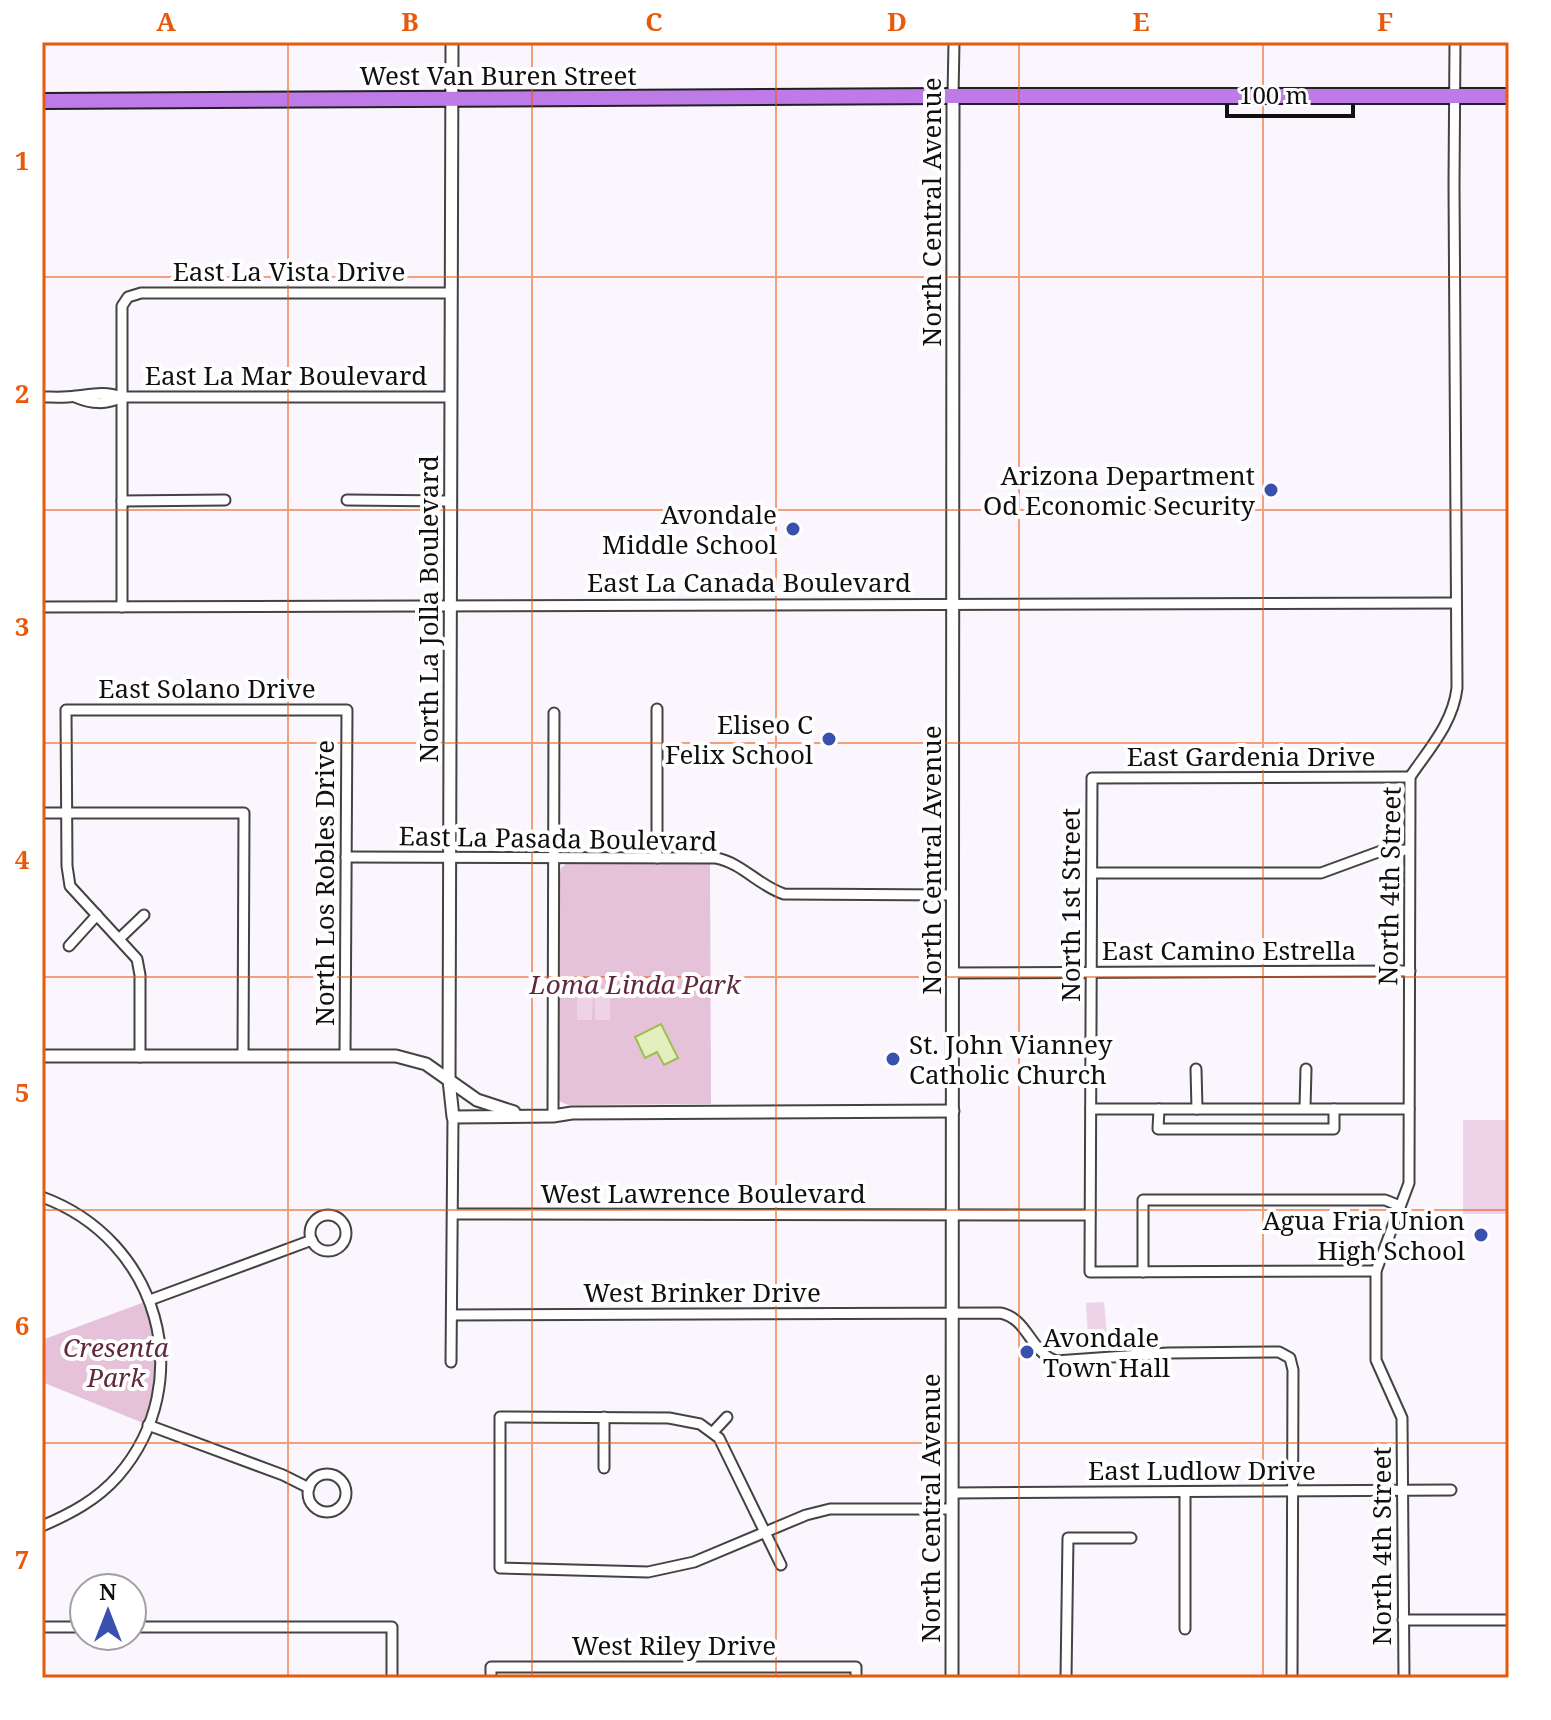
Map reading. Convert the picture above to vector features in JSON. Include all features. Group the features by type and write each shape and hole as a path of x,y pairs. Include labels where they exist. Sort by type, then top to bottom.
{"main road":[{"name":"West Van Buren Street","path":"42,101 1509,96"}],"street":[{"name":"North La Jolla Boulevard","path":"452,42 449,1080 453,1117"},
{"name":"North Central Avenue","path":"952,1678 954,42"},
{"name":"North 4th Street","path":"1404,1678 1402,1418 1376,1360 1376,1271 1409,1183 1410,777 1455,708 1457,688 1455,42"},
{"name":"East La Vista Drive","path":"122,397 122,306 128,297 141,293 451,293"},
{"name":"East La Mar Boulevard","path":"42,397 109,393 122,397 451,397"},
{"path":"122,397 122,607"},
{"path":"122,501 225,500"},
{"path":"347,500 450,501"},
{"name":"East La Canada Boulevard","path":"42,607 1455,603"},
{"path":"657,709 657,858"},
{"name":"East Solano Drive","path":"67,813 66,710 347,710"},
{"name":"North Los Robles Drive","path":"345,1056 347,710"},
{"path":"553,1116 554,713"},
{"name":"East Gardenia Drive","path":"1092,778 1410,777"},
{"name":"North 1st Street","path":"1092,778 1090,1272 1143,1272"},
{"path":"42,813 244,813 243,1056"},
{"path":"67,813 70,886 120,938 139,965 140,1057"},
{"path":"1092,873 1321,873 1381,851 1409,850"},
{"name":"East La Pasada Boulevard","path":"346,857 725,860 771,890 784,894 952,895"},
{"path":"69,946 97,915"},
{"path":"120,938 144,915"},
{"name":"East Camino Estrella","path":"953,973 1410,971"},
{"path":"42,1056 404,1057 426,1064 485,1104 530,1117"},
{"path":"1196,1069 1197,1109"},
{"path":"1305,1108 1306,1069"},
{"path":"1091,1109 1409,1109"},
{"path":"1159,1109 1158,1129 1334,1129 1334,1109"},
{"path":"451,1362 453,1117 530,1117 572,1113 953,1111"},
{"path":"42,1197 74,1210 110,1239 134,1268 150,1300 159,1335 161,1363 158,1390 148,1425 137,1449 117,1478 78,1509 42,1526"},
{"path":"1376,1271 1143,1272 1143,1200 1385,1200 1400,1206"},
{"name":"West Lawrence Boulevard","path":"453,1214 1090,1215"},
{"path":"321,1216 337,1216 345,1224 345,1241 337,1249 319,1249 312,1240 310,1229 321,1216"},
{"path":"150,1300 312,1240"},
{"name":"West Brinker Drive","path":"452,1315 1000,1313 1011,1316 1022,1325 1042,1354 1056,1361 1180,1353 1279,1352 1290,1358 1293,1370 1294,1491"},
{"path":"781,1565 766,1532 723,1445 713,1432 700,1424 681,1419 500,1417 500,1568 648,1572 694,1562 766,1532 806,1515 830,1509 952,1509"},
{"path":"604,1417 604,1468"},
{"path":"713,1432 727,1417"},
{"path":"148,1425 283,1475 309,1488"},
{"path":"332,1475 345,1486 346,1497 335,1510 323,1511 309,1500 309,1488 315,1478 332,1475"},
{"name":"East Ludlow Drive","path":"952,1493 1451,1490"},
{"path":"1292,1678 1294,1491"},
{"path":"1185,1492 1185,1629"},
{"path":"1066,1678 1068,1538 1131,1538"},
{"path":"1403,1620 1509,1620"},
{"path":"42,1627 68,1627"},
{"path":"148,1627 392,1627 392,1678"},
{"name":"West Riley Drive","path":"491,1678 491,1667 856,1673"},
{"path":"583,1667 583,1678"}],"green space":[{"name":"Loma Linda Park","path":"566,864 710,864 711,1104 568,1105 559,1101 560,873"},
{"name":"Cresenta Park","path":"150,1300 161,1354 148,1425 42,1382 42,1340"}],"shaded area":[{"path":"577,989 593,989 592,1020 577,1020"},
{"path":"595,989 610,989 610,1020 595,1020"},
{"path":"661,1024 678,1058 664,1065 657,1052 645,1058 635,1037"},
{"path":"1463,1120 1509,1120 1509,1214 1463,1214"},
{"path":"1104,1302 1107,1333 1088,1335 1086,1303"}],"place":[{"name":"Arizona Department Od Economic Security","path":"1271,490"},
{"name":"Avondale Middle School","path":"793,529"},
{"name":"Eliseo C Felix School","path":"829,739"},
{"name":"St. John Vianney Catholic Church","path":"893,1059"},
{"name":"Agua Fria Union High School","path":"1481,1235"},
{"name":"Avondale Town Hall","path":"1027,1352"}]}
